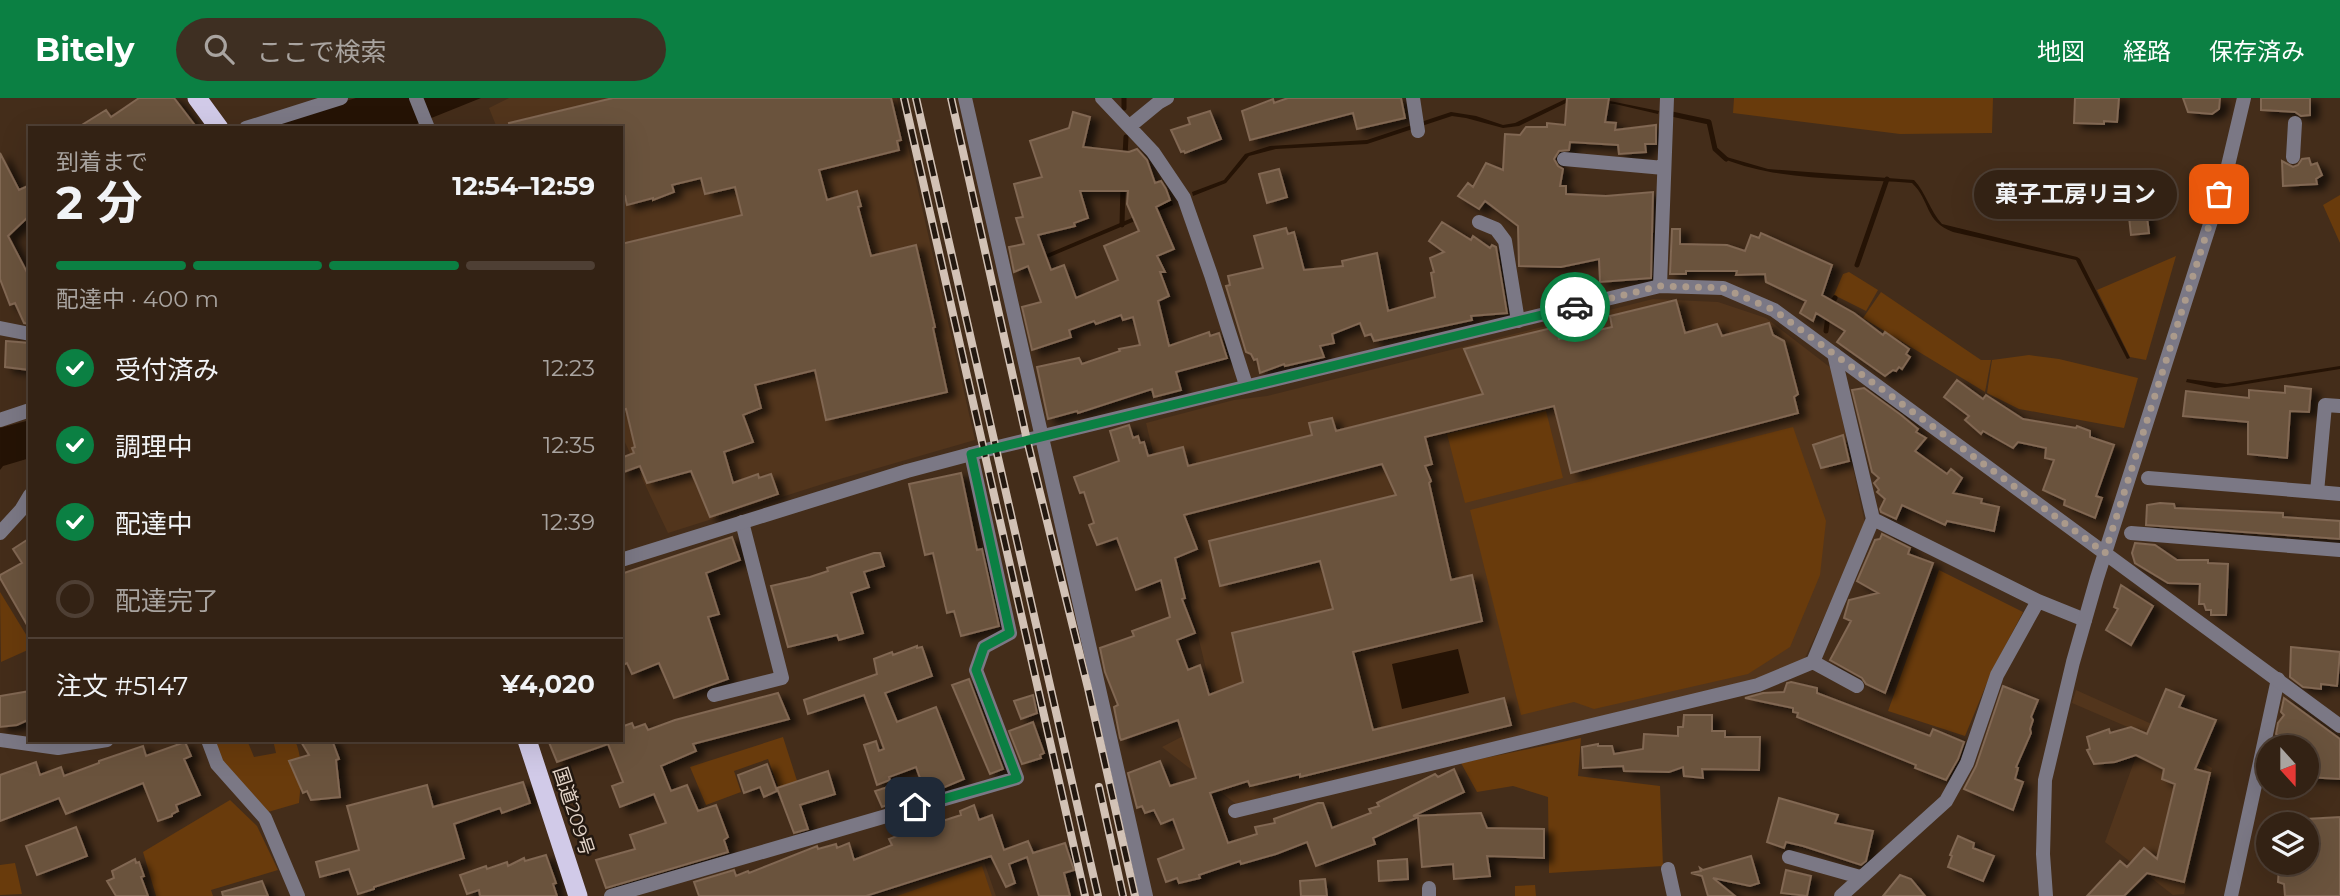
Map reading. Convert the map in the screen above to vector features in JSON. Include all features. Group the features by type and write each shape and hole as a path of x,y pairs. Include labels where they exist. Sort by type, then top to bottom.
{"highway":[{"path":"197,98 218,126"},
{"name":"国道209号","path":"528,742 578,896"}],"street":[{"path":"252,126 341,98"},
{"path":"416,98 426,124"},
{"path":"965,98 1146,896"},
{"path":"1102,98 1153,152 1184,198 1246,385"},
{"path":"1130,126 1167,98"},
{"path":"1413,98 1418,131"},
{"path":"1660,286 1667,98"},
{"path":"2046,896 2043,853 2045,780 2085,620 2226,174 2244,98"},
{"path":"2293,157 2295,123"},
{"path":"1564,159 1664,168"},
{"path":"1479,222 1496,229 1505,241 1518,321"},
{"path":"623,559 907,471 1246,385 1660,286 1723,288 1774,310 2340,726"},
{"path":"0,328 28,334"},
{"path":"1235,811 1758,685 1813,662 1873,519 1833,354"},
{"path":"2317,492 2325,405 2340,406"},
{"path":"0,420 28,411"},
{"path":"611,896 1017,778 976,670 984,647 1010,633 971,454"},
{"path":"2148,478 2340,494"},
{"path":"0,533 26,515"},
{"path":"1873,519 2038,601 2085,620"},
{"path":"714,695 782,678 742,522"},
{"path":"2131,533 2340,550"},
{"path":"1841,896 1947,801 1967,764 1997,676 2038,601"},
{"path":"1813,662 1857,685"},
{"path":"2231,896 2278,679"},
{"path":"0,740 58,748 95,742"},
{"path":"209,742 217,764 265,818 298,896"},
{"path":"1789,857 1860,877"},
{"path":"1668,870 1674,896"}],"shaded area":[{"path":"356,98 481,98 414,125 269,126"},
{"path":"509,98 897,98 975,440 668,533 623,438 623,126 496,126 489,108"},
{"path":"1568,98 1595,98 1659,111 1658,114 1615,104 1570,101 1519,126 1503,128 1452,116 1367,144 1276,149 1249,156 1226,183 1193,196 1192,192 1224,180 1245,154 1270,146 1367,140 1451,112 1476,116 1503,125 1515,123"},
{"path":"1734,98 1993,98 1992,133 1900,134 1733,113"},
{"path":"1723,156 1768,169 1914,180 1942,224 2077,257 2130,358 2127,359 2076,260 1953,232 1937,222 1912,183 1817,178 1769,172 1724,159"},
{"path":"2340,195 2340,243 2323,205"},
{"path":"1172,201 1173,205 1040,261 1040,257"},
{"path":"2176,256 2146,360 2130,357 2097,290"},
{"path":"1849,272 1878,290 1866,311 1834,295 1843,274"},
{"path":"1881,292 1981,360 1991,360 1985,392 1863,318"},
{"path":"1653,299 1718,302 1766,318 1831,368 1866,528 1804,660 1760,678 1236,804 1162,747 1218,718 1146,423 1234,400 1267,396"},
{"path":"2029,355 2059,359 2138,378 2124,428 2019,409 1987,393 1992,360"},
{"path":"2340,366 2340,369 2215,388 2186,382 2187,379 2227,384"},
{"path":"1546,411 1563,478 1465,503 1447,434"},
{"path":"28,421 28,459 3,466 0,470 0,428"},
{"path":"1793,427 1826,521 1820,575 1790,647 1748,674 1594,709 1574,702 1521,715 1470,510"},
{"path":"1939,570 2023,612 1991,673 1965,736 1888,711"},
{"path":"0,592 28,638 28,650 1,662"},
{"path":"1458,649 1469,693 1402,709 1392,664"},
{"path":"2076,690 2165,730 2197,759 2212,768 2184,894 2173,895 2105,842 2144,734 2072,703"},
{"path":"783,737 799,787 781,794 768,759 734,771 741,792 706,805 690,767"},
{"path":"1581,738 1578,776 1660,786 1663,866 1549,873 1548,797 1513,786 1477,792 1461,763"},
{"path":"213,742 248,742 254,757 276,753 273,742 296,742 301,764 299,803 268,812 222,765"},
{"path":"230,800 257,826 278,870 211,890 213,896 156,896 143,852"},
{"path":"984,862 996,896 872,896"},
{"path":"15,863 22,894 0,895 0,865"},
{"path":"982,866 992,896 897,896"},
{"path":"1535,885 1536,896 1515,896 1515,886"}],"building":[{"path":"139,98 174,98 195,126 80,126 106,110 111,117"},
{"path":"613,98 891,98 901,140 897,141 899,150 819,170 827,200 857,191 861,206 858,207 871,256 916,245 947,392 826,420 815,370 755,385 761,408 743,415 753,442 724,452 733,483 758,474 759,478 771,474 778,494 710,517 691,471 647,483 640,466 623,472 623,457 634,453 632,448 635,447 626,409 623,410 623,244 742,215 735,187 705,194 701,178 672,185 674,192 653,200 627,205 623,196 623,126 510,126 509,123"},
{"path":"1288,98 1401,98 1405,118 1357,129 1353,113 1250,140 1242,111 1273,99 1274,103"},
{"path":"1567,98 1609,98 1605,122 1616,123 1615,130 1656,125 1656,144 1645,144 1646,152 1619,154 1618,145 1570,142 1569,150 1559,151 1554,159 1563,169 1560,186 1566,186 1566,194 1606,196 1653,192 1651,278 1600,282 1599,259 1561,267 1519,266 1518,226 1485,201 1479,209 1458,196 1468,183 1473,187 1486,163 1503,170 1505,134 1520,135 1526,127 1547,127 1547,123 1565,125"},
{"path":"2075,98 2119,98 2117,122 2074,123"},
{"path":"2183,98 2220,98 2219,109 2212,114 2188,112"},
{"path":"2261,98 2310,98 2310,115 2261,110"},
{"path":"1210,111 1221,139 1185,153 1181,152 1171,130 1190,124 1188,118"},
{"path":"1073,112 1090,117 1083,147 1129,152 1137,149 1147,160 1155,183 1161,181 1170,200 1156,207 1174,249 1157,256 1165,272 1160,272 1169,296 1158,301 1169,346 1209,332 1210,336 1219,333 1227,358 1176,372 1181,390 1154,397 1152,389 1078,413 1077,411 1048,419 1037,367 1079,358 1082,364 1120,351 1119,349 1140,345 1133,317 1123,320 1121,315 1069,330 1071,337 1032,350 1022,307 1041,302 1028,266 1014,272 1009,247 1024,244 1016,218 1023,217 1014,184 1042,177 1030,141 1069,128","holes":["1080,191 1128,191 1127,204 1139,231 1104,246 1118,280 1076,298 1064,265 1051,270 1038,235 1075,226 1074,223 1088,218"]},
{"path":"0,153 19,190 28,186 28,217 8,236 28,274 28,324 24,323 15,303 10,305 0,279"},
{"path":"2309,158 2311,165 2317,163 2322,175 2316,179 2317,184 2283,186 2282,161 2293,167 2302,159"},
{"path":"1279,169 1287,197 1267,203 1259,174"},
{"path":"2160,183 2164,206 2146,209 2149,233 2131,235 2126,188"},
{"path":"1442,222 1471,240 1473,236 1490,248 1492,245 1496,247 1507,313 1471,316 1472,320 1374,341 1371,334 1365,336 1360,323 1332,334 1334,343 1320,346 1324,357 1285,366 1284,364 1260,373 1257,359 1254,360 1251,354 1246,352 1226,286 1230,285 1228,276 1263,268 1254,236 1286,228 1288,234 1294,232 1304,270 1343,266 1342,261 1377,253 1388,311 1435,297 1431,273 1434,272 1430,258 1444,252 1429,241"},
{"path":"1672,229 1680,229 1680,244 1727,245 1745,251 1751,235 1759,238 1761,233 1832,265 1822,295 1854,313 1883,335 1885,332 1909,349 1906,354 1910,357 1902,369 1899,367 1885,376 1837,342 1845,331 1816,313 1813,321 1800,313 1806,301 1766,282 1765,274 1686,271 1686,274 1670,274"},
{"path":"1676,300 1685,333 1717,324 1722,336 1769,323 1773,335 1784,341 1798,394 1794,397 1798,413 1571,473 1554,406 1425,437 1432,464 1425,466 1431,481 1429,483 1451,580 1472,575 1482,621 1353,652 1373,730 1504,698 1511,725 1300,777 1300,774 1250,786 1248,781 1210,793 1228,843 1257,834 1255,827 1275,823 1274,819 1318,803 1323,803 1332,828 1371,813 1369,809 1379,806 1377,803 1435,774 1438,777 1454,769 1464,792 1413,816 1481,813 1487,828 1544,829 1544,858 1487,856 1490,876 1454,879 1453,864 1422,867 1418,817 1373,838 1375,844 1316,866 1307,842 1241,864 1240,861 1199,875 1200,878 1179,883 1177,878 1166,882 1158,859 1184,849 1173,819 1161,824 1154,810 1145,813 1142,806 1137,808 1128,773 1160,761 1170,786 1196,778 1178,720 1121,740 1120,738 1114,707 1118,705 1105,672 1100,648 1134,636 1132,631 1170,617 1161,580 1136,590 1117,538 1097,545 1089,525 1094,523 1084,492 1080,493 1074,477 1119,461 1110,431 1129,425 1133,438 1138,436 1140,443 1144,442 1148,456 1183,447 1188,466 1312,435 1309,423 1332,418 1336,431 1483,394 1464,349 1556,327 1559,339 1612,327 1610,316","holes":["1382,464 1396,495 1209,541 1220,586 1320,561 1333,609 1232,633 1243,682 1209,695 1200,665 1188,670 1177,640 1195,633 1182,599 1185,598 1175,558 1197,549 1184,515"]},
{"path":"6,341 28,343 28,370 5,367"},
{"path":"1957,380 1983,399 1986,395 2023,419 2076,428 2077,426 2090,431 2090,437 2114,445 2096,496 2102,498 2095,518 2064,505 2065,500 2043,490 2054,460 2045,458 2046,448 2018,442 2013,448 1983,431 1981,434 1965,420 1969,416 1944,397"},
{"path":"2285,386 2311,389 2309,412 2290,411 2287,458 2248,454 2248,422 2183,416 2186,391 2249,398 2249,390 2285,393"},
{"path":"1864,388 1901,415 1918,429 1916,432 1926,438 1915,451 1947,474 1951,469 1962,478 1953,493 1982,499 1981,503 1999,507 1994,531 1947,521 1945,525 1902,505 1896,519 1881,512 1885,499 1877,492 1879,490 1874,483 1879,478 1872,472 1852,390"},
{"path":"1843,435 1849,461 1821,468 1813,445"},
{"path":"961,473 977,550 982,549 999,626 961,636 954,611 947,613 933,553 925,555 909,484"},
{"path":"2174,504 2175,508 2283,513 2283,517 2340,521 2340,539 2146,525 2147,505"},
{"path":"1882,534 1910,548 1908,554 1933,563 1885,693 1830,660 1851,621 1844,618 1849,600 1878,593 1857,581 1875,540 1880,539"},
{"path":"732,537 740,560 706,573 719,614 708,617 728,679 674,698 659,663 632,674 627,663 623,665 623,573"},
{"path":"28,539 28,627 0,578 0,575 22,563 13,549"},
{"path":"2135,543 2155,545 2177,560 2208,560 2208,563 2228,564 2226,615 2211,615 2211,610 2206,610 2204,604 2199,604 2200,584 2168,583 2135,563 2132,553"},
{"path":"880,553 884,566 864,572 869,587 851,593 863,633 839,640 837,635 788,647 771,586 810,577 828,571 827,568"},
{"path":"2121,585 2153,606 2131,645 2106,630 2118,609 2114,607"},
{"path":"917,646 922,647 932,676 885,693 897,722 936,707 964,779 926,795 916,767 889,777 890,780 877,785 864,745 876,741 879,751 884,749 864,695 808,714 804,700 877,674 874,659"},
{"path":"2291,647 2340,652 2337,686 2321,684 2321,689 2303,687 2290,677"},
{"path":"969,679 1003,769 990,774 952,685"},
{"path":"1787,683 1817,688 1817,693 1930,736 1933,729 1964,742 1958,759 1946,780 1915,768 1916,765 1797,717 1798,713 1793,712 1793,708 1745,698 1763,693 1784,692"},
{"path":"2003,686 2038,700 2031,717 2031,733 2016,767 2015,779 2023,782 2013,810 1964,789 1976,766"},
{"path":"2166,689 2184,696 2179,707 2216,720 2195,769 2210,773 2184,882 2147,873 2124,896 2087,896 2120,861 2127,867 2144,848 2157,859 2175,784 2162,779 2164,769 2136,755 2115,762 2094,764 2087,750 2090,749 2087,737 2109,729 2110,733 2131,727 2147,734"},
{"path":"28,691 28,720 17,725 0,727 0,696"},
{"path":"778,693 789,719 693,744 696,751 661,766 671,791 687,785 698,811 716,805 728,837 724,840 728,852 606,888 596,860 635,849 630,835 666,823 654,794 620,807 612,786 623,782 608,744 557,762 549,742 623,742 623,726 632,723 634,728 645,724 648,730 675,720"},
{"path":"1033,695 1037,713 1021,719 1014,701"},
{"path":"2284,698 2340,739 2340,779 2319,778 2319,735 2276,734 2278,723 2284,715 2281,712"},
{"path":"1684,715 1712,715 1712,731 1725,731 1725,737 1760,737 1759,770 1702,769 1703,778 1684,776 1683,767 1669,772 1624,771 1623,766 1583,768 1582,747 1598,744 1612,746 1614,754 1643,749 1644,734 1678,736 1678,727 1683,727"},
{"path":"1033,722 1044,753 1040,755 1041,758 1022,764 1009,731"},
{"path":"185,742 191,756 184,759 200,795 176,805 178,811 172,816 158,821 143,783 66,814 59,798 0,821 0,775 36,762 40,775 61,767 64,776 143,746 146,756"},
{"path":"301,742 333,742 339,759 336,760 340,797 311,800 307,791 303,793 289,761 309,755"},
{"path":"767,764 777,791 764,797 760,787 744,793 738,775"},
{"path":"828,771 835,794 800,805 808,829 794,833 777,788"},
{"path":"523,782 530,803 502,813 500,808 454,824 464,858 358,894 349,869 320,877 316,862 359,850 347,806 427,785 433,807"},
{"path":"891,786 897,801 882,807 875,791"},
{"path":"1779,798 1838,815 1835,823 1873,831 1866,861 1861,865 1803,846 1786,842 1784,848 1767,842"},
{"path":"974,805 979,820 992,815 1004,850 1028,841 1033,853 1065,843 1074,870 1064,873 1070,896 1039,896 1027,857 1009,864 1015,883 1006,887 991,856 866,896 699,896 694,882 734,870 736,876 748,871 749,873 817,846 818,849 836,844 837,848 849,843 854,860 892,845 889,839 900,835 896,823 920,816 924,827 961,815 960,811"},
{"path":"2340,817 2340,896 2285,896 2284,884 2278,882 2278,875 2319,875 2319,818"},
{"path":"76,827 87,856 37,875 26,846"},
{"path":"1958,836 1974,843 1973,848 1994,856 1983,881 1948,867"},
{"path":"546,855 556,883 553,884 557,896 480,896 479,890 467,894 460,875 486,866 487,869 507,862 508,866 524,858 525,861"},
{"path":"1751,856 1759,883 1750,886 1713,878 1735,896 1708,896 1702,876 1691,873 1701,871 1700,868 1703,870"},
{"path":"135,859 136,863 139,862 144,876 141,877 148,896 116,896 107,881 114,878 112,871"},
{"path":"1407,859 1408,879 1379,881 1378,861"},
{"path":"1786,870 1811,876 1807,896 1781,893"},
{"path":"1900,875 1911,879 1925,896 1883,896"},
{"path":"1325,879 1327,896 1301,896 1300,881"},
{"path":"262,881 268,896 223,896 222,892"}],"waterway":[{"path":"1124,98 1124,108"},
{"path":"1667,113 1709,122 1715,149 1726,159"},
{"path":"1125,156 1126,137"},
{"path":"1857,265 1887,179"},
{"path":"1122,225 1123,186"},
{"path":"1826,331 1829,308 1835,298"}],"railway":[{"path":"904,98 1085,896"},
{"path":"916,98 1098,896"},
{"path":"951,98 1027,440 1088,688 1135,896"},
{"path":"1099,787 1123,896"}],"way so far":[{"path":"1575,307 1660,286 1723,288 1774,310 2105,553 2219,194"}],"place":[{"name":"菓子工房リヨン","path":"2219,194"}],"route":[{"path":"915,807 1017,778 976,670 984,647 1010,633 971,454 1575,307"}]}
